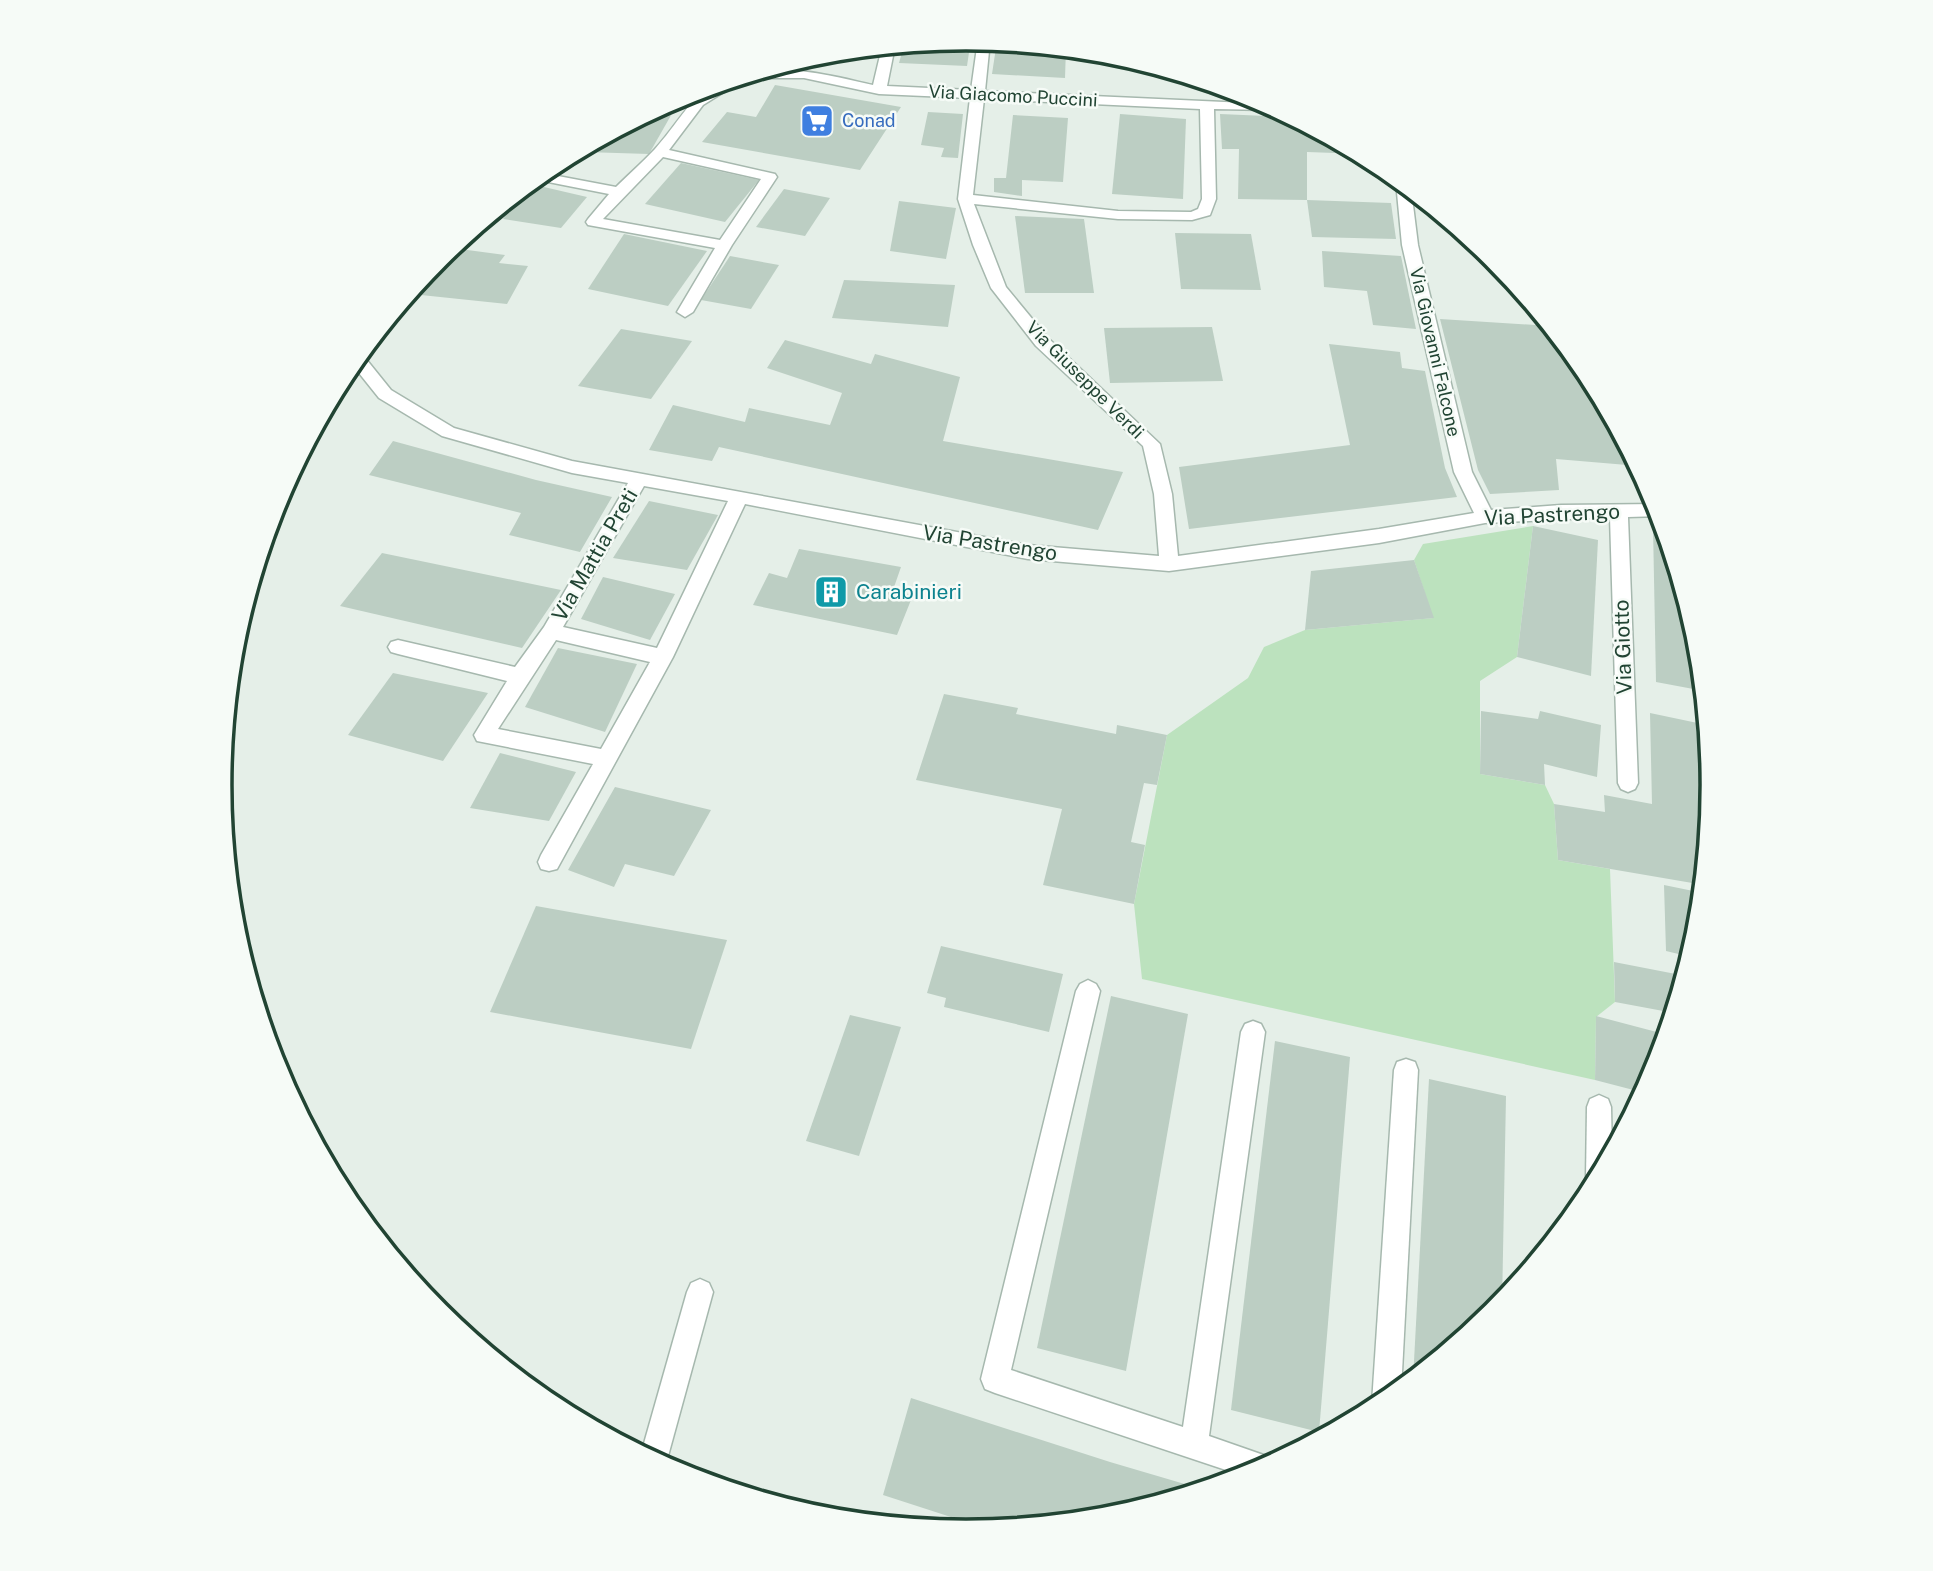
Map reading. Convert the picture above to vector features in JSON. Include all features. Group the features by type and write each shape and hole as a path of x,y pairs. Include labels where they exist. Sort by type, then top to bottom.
{"street":[{"name":"Via Giuseppe Verdi","path":"983,51 965,199 999,288 1042,342 1152,444 1163,494 1169,564"},
{"path":"879,90 887,55"},
{"name":"Via Giacomo Puccini","path":"798,71 879,90 1246,106"},
{"path":"698,102 660,152 593,222 724,245"},
{"path":"965,199 1118,215 1192,216 1205,212 1209,200 1207,104"},
{"path":"660,152 770,177 724,245 685,312"},
{"path":"552,179 619,192"},
{"name":"Via Giovanni Falcone","path":"1405,196 1410,245 1463,472 1485,517"},
{"name":"Via Pastrengo","path":"363,367 385,394 448,432 572,467 1028,552 1169,564 1379,536 1485,517 1561,511 1647,510"},
{"name":"Via Mattia Preti","path":"607,758 484,735 551,632 639,479"},
{"path":"549,862 663,657 739,497"},
{"name":"Via Giotto","path":"1619,510 1628,783"},
{"name":"Via Mattia Preti","path":"551,632 663,657"},
{"path":"398,647 520,676"},
{"path":"1088,991 995,1379 1249,1464"},
{"path":"1194,1446 1253,1032"},
{"path":"1387,1387 1406,1070"},
{"path":"1599,1107 1600,1158"},
{"path":"656,1450 699,1292"}],"green space":[{"path":"1533,526 1517,657 1480,681 1480,774 1545,785 1554,804 1558,860 1610,869 1615,1002 1596,1017 1595,1080 1142,979 1134,904 1167,735 1248,678 1264,647 1305,630 1433,618 1414,560 1423,544"}],"building":[{"path":"969,51 967,66 899,63 902,54"},
{"path":"995,52 1066,58 1065,78 992,74"},
{"path":"775,85 901,107 860,170 702,142 727,112 756,117"},
{"path":"928,112 963,114 958,158 941,157 944,148 921,145"},
{"path":"672,113 649,154 594,152"},
{"path":"1120,114 1186,119 1183,199 1112,194"},
{"path":"1220,114 1267,116 1341,153 1307,152 1307,200 1238,199 1239,149 1222,149"},
{"path":"1013,115 1068,118 1063,182 1022,180 1022,196 994,192 994,178 1006,178"},
{"path":"681,163 759,180 725,222 645,204"},
{"path":"542,187 587,197 561,228 503,219 510,210"},
{"path":"784,189 830,198 805,236 756,227"},
{"path":"1307,200 1391,203 1396,239 1312,237"},
{"path":"899,201 956,208 946,259 890,251"},
{"path":"1015,216 1084,219 1094,293 1025,293"},
{"path":"1175,233 1251,234 1261,290 1181,289"},
{"path":"624,234 707,251 668,306 588,289"},
{"path":"464,250 505,255 499,263 528,266 507,304 421,295"},
{"path":"1322,251 1401,256 1416,329 1373,325 1367,291 1324,287"},
{"path":"730,256 779,265 751,309 701,300"},
{"path":"844,280 955,285 948,327 832,318"},
{"path":"1440,319 1539,325 1603,418 1627,465 1556,459 1559,490 1490,494 1478,470"},
{"path":"1212,327 1223,381 1110,383 1104,328"},
{"path":"621,329 692,341 651,399 578,386"},
{"path":"785,340 871,364 875,354 960,377 943,441 1123,472 1098,530 719,447 712,461 649,450 673,405 745,422 749,408 830,425 842,393 767,368"},
{"path":"1329,344 1400,352 1402,368 1425,371 1445,468 1457,497 1189,529 1179,467 1350,445"},
{"path":"393,441 536,480 612,497 580,552 509,535 521,513 369,475"},
{"path":"649,501 718,515 687,570 613,558"},
{"path":"1533,526 1598,540 1591,676 1517,657"},
{"path":"1653,527 1676,595 1695,689 1656,682"},
{"name":"Carabinieri","path":"799,549 901,567 893,590 913,595 897,635 753,605 769,573 787,578"},
{"path":"382,553 561,590 522,648 340,606"},
{"path":"1414,560 1434,618 1305,630 1311,571"},
{"path":"603,577 675,594 650,640 581,619"},
{"path":"558,648 637,664 605,732 525,707"},
{"path":"393,673 488,693 443,761 348,735"},
{"path":"944,694 1018,708 1016,714 1116,734 1117,725 1167,735 1157,785 1144,783 1131,842 1145,845 1134,904 1043,885 1062,809 916,780"},
{"path":"1481,711 1538,719 1540,711 1601,725 1597,777 1544,764 1545,785 1480,774"},
{"path":"1650,713 1699,723 1700,834 1695,883 1558,860 1554,804 1605,812 1604,795 1652,804"},
{"path":"500,753 576,772 549,821 470,808"},
{"path":"615,787 711,810 674,876 625,864 614,887 568,870"},
{"path":"1664,885 1693,891 1681,955 1666,951"},
{"path":"536,906 727,940 691,1049 490,1012"},
{"path":"941,946 1063,974 1049,1032 944,1007 946,998 927,993"},
{"path":"1614,962 1676,974 1665,1011 1615,1002"},
{"path":"1111,996 1188,1014 1126,1371 1037,1348"},
{"path":"850,1015 901,1027 859,1156 806,1141"},
{"path":"1596,1016 1658,1032 1634,1090 1595,1080"},
{"path":"1275,1041 1350,1057 1319,1430 1316,1431 1231,1410"},
{"path":"1429,1079 1506,1096 1502,1288 1451,1338 1414,1368"},
{"path":"911,1398 1189,1485 1110,1506 1015,1519 960,1520 883,1495"}],"place":[{"name":"Conad","path":"817,121"},
{"name":"Carabinieri","path":"831,592"}]}
